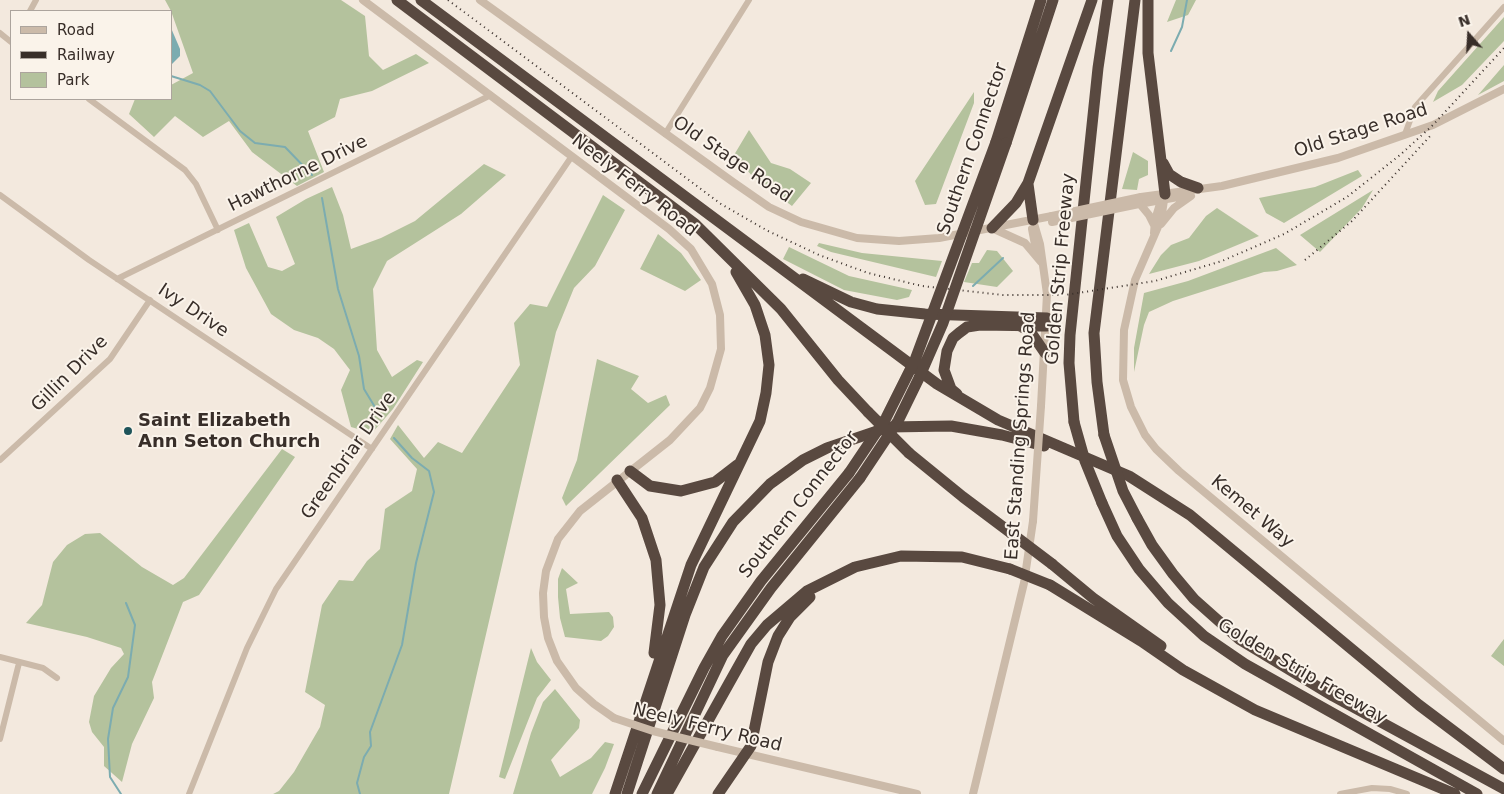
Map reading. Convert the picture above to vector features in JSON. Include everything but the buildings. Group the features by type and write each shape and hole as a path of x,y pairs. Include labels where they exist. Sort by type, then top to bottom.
{"highway":[{"path":"397,0 695,224 781,309 838,380 909,453 1093,598 1255,710"},
{"path":"421,0 865,332 967,404 998,420 1128,476 1190,515 1419,705 1504,769"},
{"name":"Southern Connector","path":"1001,142 1040,0"},
{"name":"Southern Connector","path":"657,794 723,655 770,588 855,475 915,360 1001,142 1053,0"},
{"path":"992,228 1016,203 1028,183 1092,0"},
{"name":"Golden Strip Freeway","path":"1108,0 1095,96 1070,335 1069,363 1074,422 1085,461 1102,503 1118,536 1139,569 1168,603 1204,636 1246,664 1477,794"},
{"name":"Golden Strip Freeway","path":"1136,0 1094,332 1096,382 1104,435 1123,491 1152,545 1173,574 1194,599 1239,639 1334,696 1504,789"},
{"path":"1148,0 1148,53 1165,197"},
{"path":"1160,158 1169,174 1196,191"},
{"path":"1028,183 1028,197 1033,220"},
{"path":"615,794 691,564 748,449 760,421 766,393 768,365 765,335 755,305 740,277 709,238"},
{"path":"784,270 851,302 877,309 1047,322"},
{"path":"967,404 951,388 944,370 947,351 953,338 967,327 1047,322"},
{"path":"1019,325 1030,331 1045,353"},
{"path":"627,794 685,615 704,567 733,522 759,494 780,476 827,448 867,433 897,426 952,426 1002,435 1078,454"},
{"path":"630,471 644,483 656,488 670,491 692,490 720,479 734,468 748,449"},
{"name":"Southern Connector","path":"642,794 704,668 722,636 761,581 855,475"},
{"path":"611,794 657,642 660,605 657,568 650,537 636,505 617,480"},
{"path":"667,794 737,666 767,625 786,607 832,577 869,562 901,556 962,557 1010,569 1050,585 1183,670 1255,710 1455,794"},
{"path":"718,794 751,746 772,649 785,624 796,610 819,591 858,572 891,563 944,556"}],"street":[{"name":"Neely Ferry Road","path":"363,0 669,229 691,249 707,273 718,304 722,327 721,349 717,369 705,399 681,430 580,511 565,528 549,560 543,593 546,628 557,661 576,688 614,718 653,731 818,772 828,772 918,794"},
{"name":"Old Stage Road","path":"480,0 769,207 820,229 857,238 899,241 939,238 1140,202 1310,166 1453,116 1504,89"},
{"path":"665,134 749,0"},
{"path":"1406,134 1415,107 1504,7"},
{"path":"0,33 10,41"},
{"name":"Hawthorne Drive","path":"117,279 491,95"},
{"path":"90,100 185,170 196,184 218,230"},
{"name":"Greenbriar Drive","path":"189,794 247,648 271,598 572,156"},
{"path":"1140,202 1157,228 1174,208 1196,191"},
{"name":"Ivy Drive","path":"0,195 117,279 372,448"},
{"name":"Kemet Way","path":"1165,197 1159,207 1154,238 1130,294 1122,350 1126,393 1145,435 1156,449 1179,470 1504,741"},
{"name":"East Standing Springs Road","path":"973,794 1024,582 1034,521 1047,322 1046,287 1041,259 1033,239 1033,220"},
{"path":"992,228 1020,240 1041,259"},
{"name":"Gillin Drive","path":"0,460 110,359 150,300"},
{"path":"0,657 43,668 58,678"},
{"path":"0,739 19,663"},
{"path":"1340,794 1372,788 1390,789 1407,794"}],"green space":[{"path":"165,0 341,0 365,16 369,56 383,70 416,54 429,63 372,91 340,99 335,117 308,131 324,172 297,186 252,152 229,121 203,137 175,116 154,137 129,114 135,100 172,100 172,84 193,73 170,10"},
{"path":"1176,0 1196,0 1188,15 1167,22"},
{"path":"1504,17 1504,41 1462,85 1433,102 1438,91"},
{"path":"1504,65 1504,81 1478,95"},
{"path":"974,92 974,103 936,204 925,205 915,181"},
{"path":"749,130 771,163 790,169 811,183 792,206 753,177 734,155"},
{"path":"1133,152 1148,161 1148,175 1139,179 1137,190 1122,189"},
{"path":"484,164 506,175 461,214 387,261 373,289 377,350 392,377 417,360 423,362 393,409 372,433 351,427 341,390 350,370 334,349 318,338 294,330 271,314 246,268 234,230 249,223 268,267 282,271 295,264 276,217 306,199 332,187 343,215 351,249 381,238 415,221"},
{"path":"1358,170 1362,176 1284,223 1266,213 1259,198 1315,187"},
{"path":"1373,190 1362,208 1320,252 1300,235"},
{"path":"603,195 625,210 595,266 574,288 556,332 449,794 273,794 279,791 294,772 320,727 325,705 305,692 322,605 339,580 353,581 367,561 380,549 385,509 412,491 417,469 390,439 398,425 424,458 438,442 462,453 520,365 514,323 530,304 547,307"},
{"path":"1217,208 1259,236 1199,261 1149,274 1161,255 1171,245 1189,238 1206,216"},
{"path":"658,234 681,253 701,280 685,291 640,269"},
{"path":"819,243 862,253 942,261 936,277 831,252 817,246"},
{"path":"789,247 849,276 912,290 909,297 897,300 844,290 783,259"},
{"path":"1276,248 1297,265 1277,271 1264,272 1173,301 1149,312 1144,325 1134,372 1134,348 1144,293 1188,281"},
{"path":"987,250 997,251 1013,271 997,287 964,282 972,263 979,263"},
{"path":"597,359 639,376 631,389 648,403 666,395 670,405 566,506 562,498 577,460"},
{"path":"282,449 295,457 199,595 183,602 152,682 154,698 132,744 122,782 104,766 104,747 92,732 89,722 94,696 111,668 124,654 121,648 87,637 26,623 42,605 53,562 67,545 85,534 100,533 142,567 173,585 184,578"},
{"path":"562,568 578,583 566,589 570,614 609,612 613,617 614,627 608,636 601,641 565,637 560,618 558,597 558,579"},
{"path":"1504,639 1504,666 1491,656"},
{"path":"531,648 537,662 551,680 537,698 505,779 499,777"},
{"path":"555,689 580,720 579,728 551,760 560,777 591,758 605,742 614,744 605,768 592,794 513,794 531,733 543,702"}],"water":[{"path":"172,30 180,49 180,56 172,64"}],"waterway":[{"path":"1171,51 1182,27 1187,0"},
{"path":"172,76 200,85 210,91 240,131 255,143 285,147 312,175"},
{"path":"322,198 338,289 359,356 364,389 381,417"},
{"path":"973,286 1003,258"},
{"path":"360,794 357,783 364,757 371,746 370,732 402,645 416,563 434,492 429,471 412,458 394,438"},
{"path":"121,794 110,777 108,739 113,708 128,677 135,625 126,603"}],"railway":[{"path":"448,0 721,204 768,231 819,255 868,273 922,286 1003,295 1065,295 1155,281 1222,261 1284,234 1347,197 1400,155 1433,125 1504,48"},
{"path":"1305,260 1352,221 1432,134"}],"place":[{"name":"Saint Elizabeth Ann Seton Church","path":"128,431"}]}
